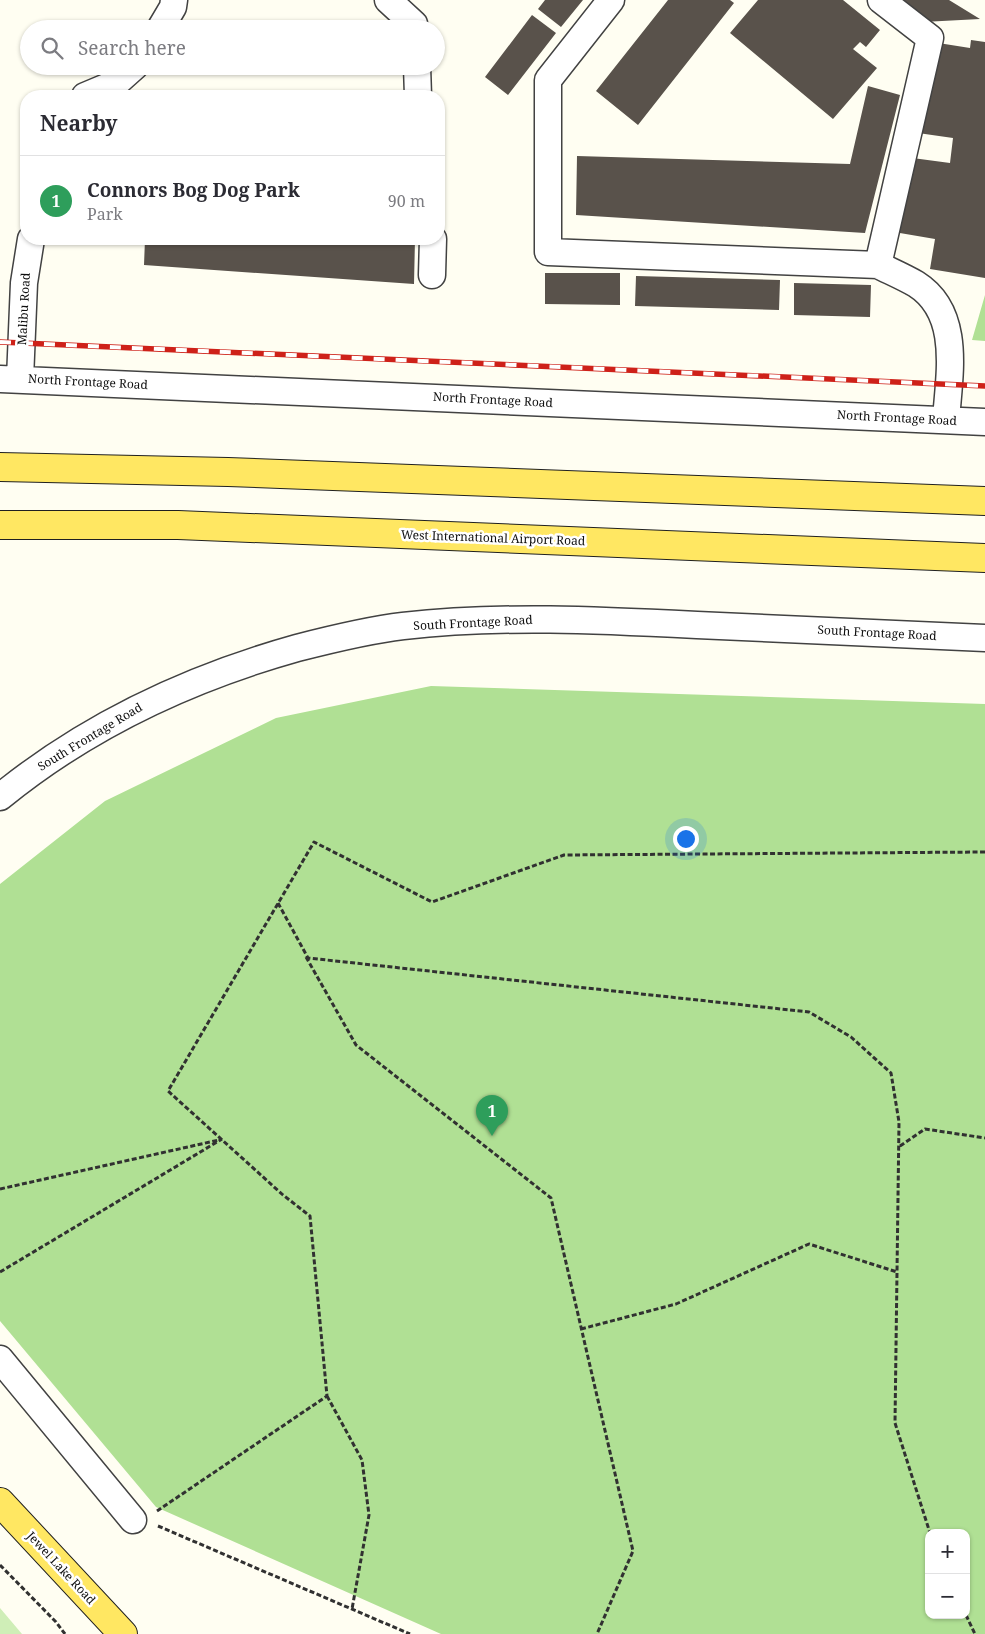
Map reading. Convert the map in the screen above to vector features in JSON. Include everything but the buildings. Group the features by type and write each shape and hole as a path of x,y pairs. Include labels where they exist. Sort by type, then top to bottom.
{"main road":[{"path":"0,467 228,472 985,501"},
{"name":"West International Airport Road","path":"0,525 188,526 985,558"},
{"name":"Jewel Lake Road","path":"0,1502 123,1634"}],"street":[{"path":"165,20 173,7 174,0"},
{"path":"388,0 410,20"},
{"path":"611,0 548,80 548,252 878,265 917,284 937,304 946,326 950,351 946,420"},
{"path":"878,265 930,38 881,0"},
{"path":"417,75 418,90"},
{"path":"103,90 127,82"},
{"name":"Malibu Road","path":"10,379 30,245"},
{"path":"432,276 433,245"},
{"name":"North Frontage Road","path":"10,379 985,422"},
{"name":"South Frontage Road","path":"0,797 28,774 83,738 143,705 254,660 332,639 402,626 475,620 583,619 985,638"},
{"path":"0,1359 146,1519"}],"path":[{"path":"352,1609 369,1515 362,1460 327,1396 310,1216 283,1195 168,1091 314,842 432,902 564,855 985,852"},
{"path":"278,903 308,958 809,1012 851,1037 891,1073 900,1122 895,1422 929,1529"},
{"path":"278,903 356,1046 551,1198 632,1551 597,1634"},
{"path":"899,1147 925,1130 985,1138"},
{"path":"0,1189 222,1139"},
{"path":"0,1272 222,1139"},
{"path":"581,1330 676,1304 809,1244 897,1272"},
{"path":"146,1519 327,1396"},
{"path":"146,1519 410,1634"},
{"path":"0,1565 56,1622 65,1634"},
{"path":"968,1619 975,1634"}],"green space":[{"path":"985,295 985,341 972,340"},
{"path":"431,686 985,704 985,1634 441,1634 156,1507 0,1321 0,884 105,801 276,718"},
{"path":"0,1608 22,1634 0,1634"}],"railway":[{"path":"0,342 985,386"}],"place":[{"name":"Connors Bog Dog Park","path":"492,1136"}]}
